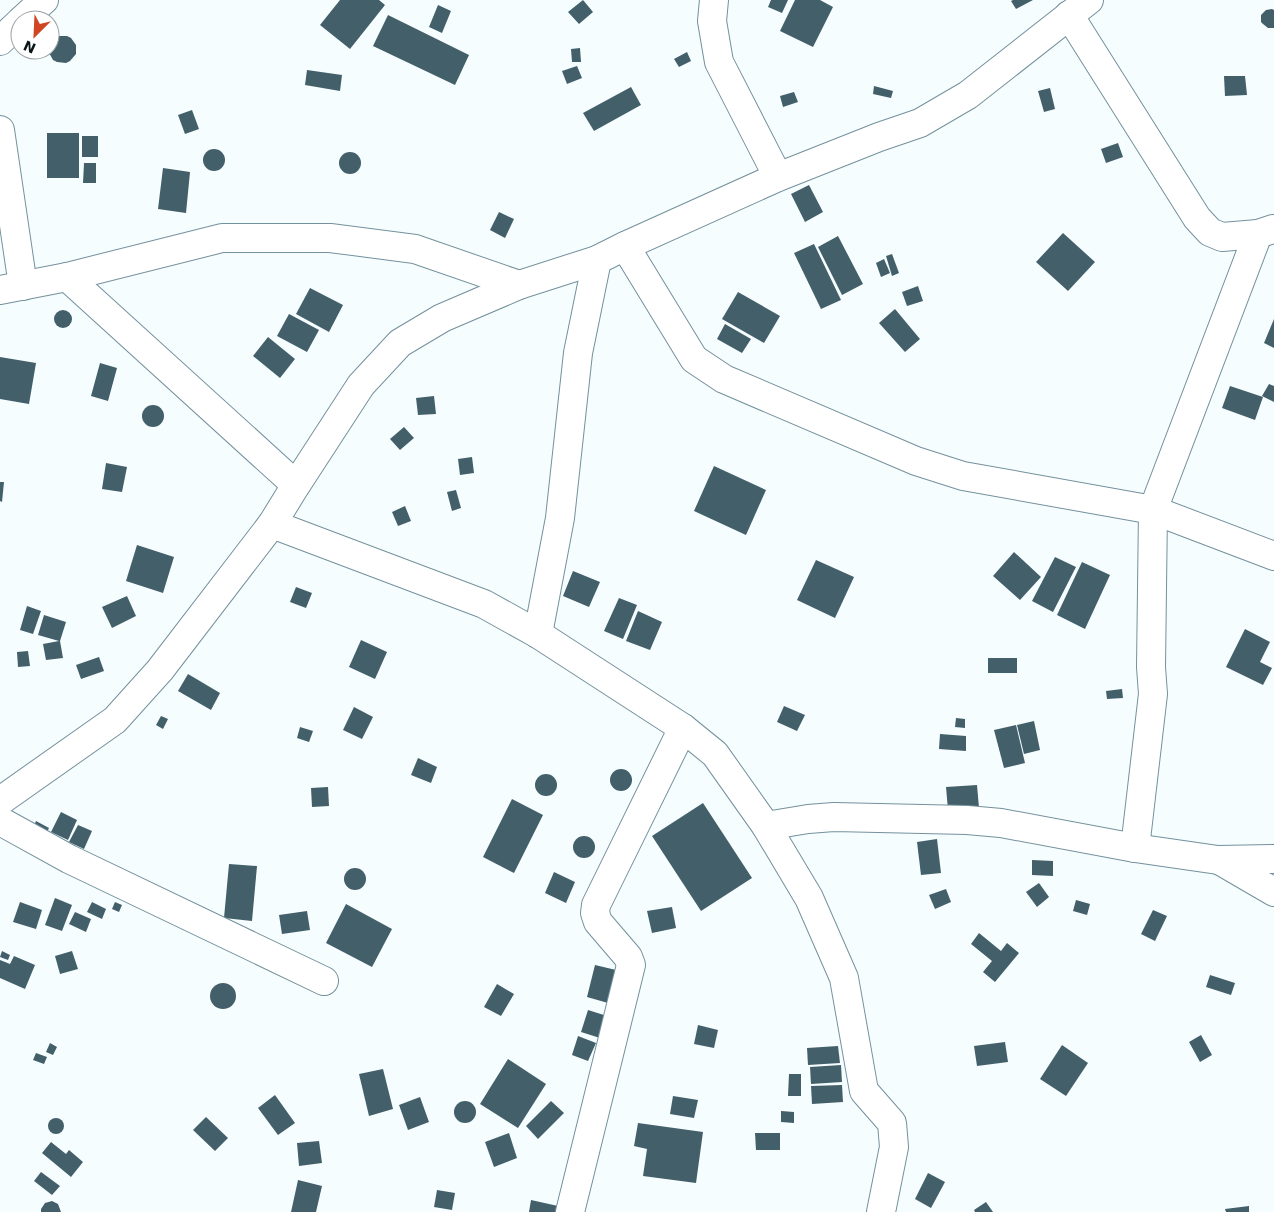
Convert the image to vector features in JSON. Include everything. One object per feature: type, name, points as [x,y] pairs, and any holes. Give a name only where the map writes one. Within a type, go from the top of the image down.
[{"type":"street","points":[[33,10],[44,0]]},
{"type":"street","points":[[714,0],[712,22],[719,62],[778,178]]},
{"type":"street","points":[[0,801],[115,720],[160,670],[272,524],[361,385],[400,343],[442,318],[518,285],[597,260],[778,178],[879,136],[920,123],[968,95],[1079,8],[1198,218],[1210,232],[1222,238],[1266,231]]},
{"type":"street","points":[[0,41],[10,31]]},
{"type":"street","points":[[0,130],[11,288],[66,277],[222,238],[330,238],[415,249],[518,285]]},
{"type":"street","points":[[1135,848],[1152,694],[1150,667],[1153,510],[1266,231]]},
{"type":"street","points":[[625,246],[694,360],[724,378],[916,461],[963,476],[1153,510],[1274,556]]},
{"type":"street","points":[[538,634],[560,518],[578,353],[597,260]]},
{"type":"street","points":[[66,277],[296,485]]},
{"type":"street","points":[[272,524],[484,604],[538,634],[684,728],[715,754],[766,826],[809,898],[844,978],[864,1091],[892,1123],[894,1147],[881,1212]]},
{"type":"street","points":[[570,1212],[630,965],[628,957],[598,922],[595,913],[596,905],[684,728]]},
{"type":"street","points":[[766,826],[834,817],[967,820],[1001,823],[1135,848],[1218,860],[1274,859]]},
{"type":"street","points":[[0,821],[69,859],[324,981]]},
{"type":"street","points":[[1218,860],[1274,892]]},
{"type":"building","points":[[340,0],[379,0],[385,5],[350,49],[320,25]]},
{"type":"building","points":[[583,0],[593,12],[579,24],[568,12]]},
{"type":"building","points":[[771,0],[788,0],[782,13],[768,7]]},
{"type":"building","points":[[795,0],[820,0],[833,7],[813,47],[780,31]]},
{"type":"building","points":[[1033,0],[1016,9],[1011,1]]},
{"type":"building","points":[[438,5],[451,11],[442,33],[429,27]]},
{"type":"building","points":[[1266,10],[1274,10],[1274,28],[1268,28],[1261,22],[1261,15]]},
{"type":"building","points":[[388,15],[469,55],[455,85],[373,46]]},
{"type":"building","points":[[60,36],[67,36],[76,45],[76,54],[66,63],[53,60],[60,60]]},
{"type":"building","points":[[580,48],[581,62],[572,62],[571,49]]},
{"type":"building","points":[[687,52],[691,61],[679,67],[674,59]]},
{"type":"building","points":[[577,66],[582,78],[567,84],[562,71]]},
{"type":"building","points":[[307,70],[342,75],[340,91],[305,85]]},
{"type":"building","points":[[1224,76],[1245,76],[1247,95],[1225,96]]},
{"type":"building","points":[[874,86],[893,91],[891,98],[873,94]]},
{"type":"building","points":[[631,87],[641,105],[594,131],[583,113]]},
{"type":"building","points":[[1050,88],[1055,109],[1044,112],[1038,91]]},
{"type":"building","points":[[794,92],[798,102],[783,107],[780,96]]},
{"type":"building","points":[[192,110],[199,129],[185,134],[178,115]]},
{"type":"building","points":[[47,133],[79,133],[79,178],[47,178]]},
{"type":"building","points":[[82,136],[98,136],[98,157],[82,157]]},
{"type":"building","points":[[1118,143],[1123,157],[1106,163],[1101,149]]},
{"type":"building","points":[[214,149],[222,152],[225,160],[222,168],[214,171],[206,168],[203,160],[206,152]]},
{"type":"building","points":[[350,152],[358,155],[361,163],[358,171],[350,174],[342,171],[339,163],[342,155]]},
{"type":"building","points":[[84,163],[96,163],[96,183],[83,183]]},
{"type":"building","points":[[163,168],[190,172],[186,213],[158,209]]},
{"type":"building","points":[[809,185],[823,212],[805,222],[791,194]]},
{"type":"building","points":[[499,212],[514,219],[505,238],[490,230]]},
{"type":"building","points":[[1063,233],[1095,262],[1068,291],[1036,262]]},
{"type":"building","points":[[838,236],[863,284],[842,295],[818,247]]},
{"type":"building","points":[[814,244],[841,300],[821,309],[794,253]]},
{"type":"building","points":[[892,254],[899,273],[892,276],[886,256]]},
{"type":"building","points":[[884,259],[890,273],[881,277],[876,263]]},
{"type":"building","points":[[918,286],[923,301],[907,306],[902,292]]},
{"type":"building","points":[[310,288],[343,305],[329,332],[296,314]]},
{"type":"building","points":[[738,292],[780,316],[764,343],[722,319]]},
{"type":"building","points":[[895,309],[920,339],[905,352],[879,323]]},
{"type":"building","points":[[59,310],[67,310],[72,315],[70,326],[59,328],[54,323],[54,315]]},
{"type":"building","points":[[289,314],[319,330],[307,352],[277,336]]},
{"type":"building","points":[[1274,319],[1274,348],[1264,343]]},
{"type":"building","points":[[725,324],[751,339],[742,353],[717,339]]},
{"type":"building","points":[[268,337],[295,359],[280,378],[253,356]]},
{"type":"building","points":[[0,357],[36,363],[29,404],[0,399]]},
{"type":"building","points":[[100,363],[117,368],[108,401],[91,396]]},
{"type":"building","points":[[1269,384],[1274,386],[1274,402],[1262,396]]},
{"type":"building","points":[[1230,386],[1263,397],[1255,420],[1222,408]]},
{"type":"building","points":[[434,396],[436,414],[418,415],[416,398]]},
{"type":"building","points":[[153,405],[161,408],[164,416],[161,424],[153,427],[145,424],[142,416],[145,408]]},
{"type":"building","points":[[404,427],[414,438],[400,450],[390,439]]},
{"type":"building","points":[[472,457],[474,473],[460,475],[458,459]]},
{"type":"building","points":[[106,463],[127,467],[122,492],[102,489]]},
{"type":"building","points":[[714,466],[766,490],[746,535],[694,511]]},
{"type":"building","points":[[0,482],[4,482],[2,502],[0,501]]},
{"type":"building","points":[[456,490],[461,508],[452,511],[447,492]]},
{"type":"building","points":[[405,506],[411,521],[398,526],[392,512]]},
{"type":"building","points":[[137,545],[174,557],[163,593],[126,581]]},
{"type":"building","points":[[1014,552],[1041,577],[1020,600],[993,576]]},
{"type":"building","points":[[1055,557],[1076,567],[1053,612],[1032,601]]},
{"type":"building","points":[[816,560],[854,577],[835,618],[797,600]]},
{"type":"building","points":[[1082,562],[1110,575],[1085,629],[1057,615]]},
{"type":"building","points":[[573,571],[600,582],[589,607],[563,596]]},
{"type":"building","points":[[296,587],[312,593],[306,608],[290,602]]},
{"type":"building","points":[[127,596],[136,616],[112,628],[102,607]]},
{"type":"building","points":[[619,598],[637,605],[623,639],[604,631]]},
{"type":"building","points":[[27,606],[41,611],[33,634],[20,630]]},
{"type":"building","points":[[638,611],[662,622],[650,650],[626,641]]},
{"type":"building","points":[[44,615],[66,622],[60,641],[63,658],[46,660],[43,644],[59,641],[38,635]]},
{"type":"building","points":[[1245,629],[1270,642],[1260,662],[1272,668],[1263,685],[1226,667]]},
{"type":"building","points":[[361,640],[387,652],[375,679],[349,667]]},
{"type":"building","points":[[28,651],[30,666],[18,667],[17,652]]},
{"type":"building","points":[[99,657],[104,671],[81,679],[76,665]]},
{"type":"building","points":[[988,658],[1017,658],[1017,673],[988,673]]},
{"type":"building","points":[[188,674],[220,693],[211,710],[178,691]]},
{"type":"building","points":[[1122,689],[1123,698],[1107,699],[1106,691]]},
{"type":"building","points":[[784,706],[805,715],[797,731],[777,722]]},
{"type":"building","points":[[354,707],[373,717],[362,739],[343,730]]},
{"type":"building","points":[[161,716],[168,719],[163,729],[156,725]]},
{"type":"building","points":[[956,718],[965,719],[965,728],[955,727]]},
{"type":"building","points":[[1034,721],[1040,750],[1024,754],[1017,725]]},
{"type":"building","points":[[1016,725],[1025,763],[1004,768],[994,730]]},
{"type":"building","points":[[300,727],[313,731],[309,742],[297,738]]},
{"type":"building","points":[[940,734],[966,736],[966,751],[939,749]]},
{"type":"building","points":[[418,758],[437,767],[431,783],[411,775]]},
{"type":"building","points":[[621,769],[629,772],[632,780],[629,788],[621,791],[613,788],[610,780],[613,772]]},
{"type":"building","points":[[546,774],[554,777],[557,785],[554,793],[546,796],[538,793],[535,785],[538,777]]},
{"type":"building","points":[[977,785],[979,808],[948,810],[946,787]]},
{"type":"building","points":[[328,787],[329,806],[312,807],[311,788]]},
{"type":"building","points":[[512,799],[543,815],[514,873],[483,857]]},
{"type":"building","points":[[703,803],[752,878],[701,911],[652,836]]},
{"type":"building","points":[[61,812],[77,820],[68,840],[51,832]]},
{"type":"building","points":[[36,821],[49,828],[46,834],[33,828]]},
{"type":"building","points":[[78,825],[92,831],[84,849],[69,842]]},
{"type":"building","points":[[584,836],[592,839],[595,847],[592,855],[584,858],[576,855],[573,847],[576,839]]},
{"type":"building","points":[[937,839],[941,873],[921,875],[917,842]]},
{"type":"building","points":[[1032,860],[1053,861],[1053,876],[1032,875]]},
{"type":"building","points":[[229,864],[257,866],[252,921],[224,918]]},
{"type":"building","points":[[351,868],[359,868],[366,875],[366,883],[359,890],[351,890],[344,883],[344,875]]},
{"type":"building","points":[[554,872],[575,882],[566,903],[545,893]]},
{"type":"building","points":[[1039,883],[1049,897],[1037,907],[1026,892]]},
{"type":"building","points":[[946,889],[951,902],[935,909],[929,895]]},
{"type":"building","points":[[55,898],[72,905],[62,931],[45,925]]},
{"type":"building","points":[[1076,900],[1090,904],[1087,915],[1073,911]]},
{"type":"building","points":[[20,902],[42,910],[36,929],[13,922]]},
{"type":"building","points":[[92,902],[106,909],[102,919],[87,912]]},
{"type":"building","points":[[115,902],[122,905],[119,912],[112,909]]},
{"type":"building","points":[[346,904],[392,929],[372,967],[326,943]]},
{"type":"building","points":[[672,907],[676,928],[652,933],[647,911]]},
{"type":"building","points":[[1153,910],[1167,916],[1155,941],[1141,934]]},
{"type":"building","points":[[307,911],[310,930],[282,934],[279,915]]},
{"type":"building","points":[[75,912],[91,919],[86,932],[69,924]]},
{"type":"building","points":[[979,933],[1001,951],[1007,943],[1019,953],[995,982],[983,972],[992,961],[971,944]]},
{"type":"building","points":[[2,951],[10,955],[8,960],[0,957]]},
{"type":"building","points":[[72,951],[78,969],[60,974],[55,956]]},
{"type":"building","points":[[14,956],[35,965],[25,989],[0,978],[0,960],[10,964]]},
{"type":"building","points":[[595,965],[616,970],[608,1003],[587,997]]},
{"type":"building","points":[[1210,975],[1235,983],[1231,995],[1206,987]]},
{"type":"building","points":[[223,983],[232,987],[236,996],[232,1005],[223,1009],[214,1005],[210,996],[214,987]]},
{"type":"building","points":[[497,984],[514,994],[501,1016],[484,1007]]},
{"type":"building","points":[[588,1010],[607,1016],[600,1038],[581,1032]]},
{"type":"building","points":[[698,1025],[718,1030],[714,1048],[694,1044]]},
{"type":"building","points":[[1201,1035],[1212,1055],[1200,1062],[1189,1042]]},
{"type":"building","points":[[578,1036],[596,1043],[588,1061],[572,1055]]},
{"type":"building","points":[[1005,1042],[1008,1062],[977,1066],[974,1046]]},
{"type":"building","points":[[50,1043],[57,1047],[53,1055],[46,1052]]},
{"type":"building","points":[[1062,1045],[1088,1063],[1066,1096],[1040,1079]]},
{"type":"building","points":[[838,1046],[840,1063],[808,1065],[807,1048]]},
{"type":"building","points":[[36,1053],[47,1057],[44,1064],[33,1060]]},
{"type":"building","points":[[508,1059],[546,1084],[518,1128],[480,1104]]},
{"type":"building","points":[[841,1065],[842,1082],[811,1084],[810,1067]]},
{"type":"building","points":[[383,1069],[393,1109],[369,1116],[359,1074]]},
{"type":"building","points":[[789,1074],[801,1074],[801,1096],[788,1096]]},
{"type":"building","points":[[842,1085],[843,1102],[812,1104],[811,1086]]},
{"type":"building","points":[[275,1095],[295,1123],[278,1135],[258,1108]]},
{"type":"building","points":[[673,1096],[698,1100],[694,1118],[670,1114]]},
{"type":"building","points":[[420,1097],[429,1122],[408,1130],[399,1105]]},
{"type":"building","points":[[465,1101],[473,1104],[476,1112],[473,1120],[465,1123],[457,1120],[454,1112],[457,1104]]},
{"type":"building","points":[[551,1101],[564,1113],[538,1139],[526,1126]]},
{"type":"building","points":[[781,1111],[794,1112],[794,1123],[781,1122]]},
{"type":"building","points":[[206,1117],[228,1138],[215,1151],[193,1130]]},
{"type":"building","points":[[53,1118],[59,1118],[64,1123],[62,1132],[53,1134],[48,1129],[48,1123]]},
{"type":"building","points":[[638,1123],[703,1132],[696,1183],[643,1176],[647,1149],[634,1146]]},
{"type":"building","points":[[509,1133],[517,1158],[494,1167],[485,1142]]},
{"type":"building","points":[[755,1133],[780,1133],[780,1150],[756,1150]]},
{"type":"building","points":[[319,1141],[322,1163],[299,1166],[297,1143]]},
{"type":"building","points":[[51,1142],[66,1154],[69,1150],[83,1162],[71,1177],[42,1153]]},
{"type":"building","points":[[41,1172],[60,1186],[52,1195],[34,1181]]},
{"type":"building","points":[[928,1173],[945,1182],[931,1208],[915,1199]]},
{"type":"building","points":[[298,1180],[322,1186],[316,1212],[291,1212]]},
{"type":"building","points":[[437,1190],[455,1193],[452,1210],[434,1207]]},
{"type":"building","points":[[531,1200],[558,1206],[556,1212],[529,1212]]},
{"type":"building","points":[[52,1201],[58,1204],[61,1212],[41,1212],[45,1203]]},
{"type":"building","points":[[986,1202],[993,1212],[975,1212],[974,1210]]},
{"type":"building","points":[[1249,1206],[1249,1212],[1226,1212],[1225,1209]]}]
